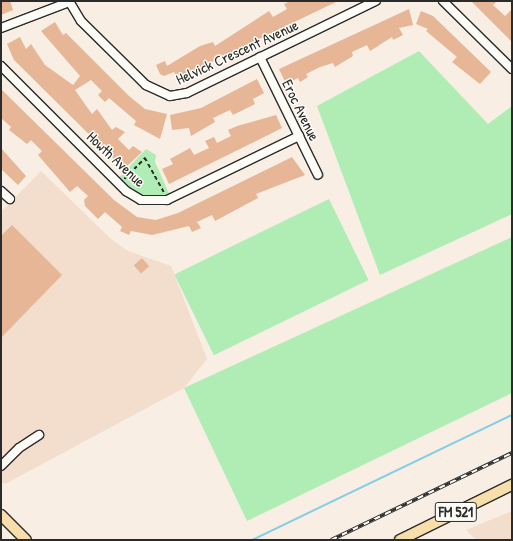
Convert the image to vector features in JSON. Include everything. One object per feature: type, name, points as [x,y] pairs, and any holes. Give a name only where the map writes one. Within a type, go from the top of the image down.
[{"type":"main road","name":"FM 521","points":[[400,540],[512,485]]},
{"type":"main road","points":[[1,515],[26,540]]},
{"type":"street","name":"Helvick Crescent Avenue","points":[[69,2],[81,21],[146,85],[160,94],[187,93],[376,1]]},
{"type":"street","points":[[443,1],[510,63]]},
{"type":"street","points":[[1,28],[69,2]]},
{"type":"street","name":"Eroc Avenue","points":[[260,57],[318,175]]},
{"type":"street","name":"Howth Avenue","points":[[1,66],[126,191],[141,200],[167,200],[299,136]]},
{"type":"street","points":[[1,191],[10,199]]},
{"type":"street","points":[[1,466],[19,448],[39,435]]},
{"type":"path","points":[[124,179],[141,160],[147,159],[165,194]]},
{"type":"shaded area","points":[[41,171],[111,239],[128,251],[171,266],[207,359],[184,388],[5,484],[1,481],[1,212]]},
{"type":"shaded area","points":[[512,511],[512,540],[476,540],[466,530]]},
{"type":"green space","points":[[419,51],[488,124],[512,106],[512,214],[380,275],[317,106]]},
{"type":"green space","points":[[146,149],[156,155],[155,162],[171,198],[147,201],[116,181]]},
{"type":"green space","points":[[329,199],[368,280],[214,355],[174,274]]},
{"type":"green space","points":[[512,237],[512,393],[247,521],[184,388]]},
{"type":"building","points":[[10,1],[13,10],[1,15],[1,2]]},
{"type":"building","points":[[290,1],[338,1],[178,78],[174,72],[164,76],[160,74],[156,65],[165,61],[167,66],[200,46],[213,42],[215,46],[269,11],[273,17],[287,9],[284,4]]},
{"type":"building","points":[[471,1],[497,1],[493,5],[505,16],[512,9],[512,42]]},
{"type":"building","points":[[409,9],[413,25],[399,28],[403,35],[393,40],[392,37],[370,51],[367,45],[352,52],[353,56],[335,67],[333,63],[320,67],[306,74],[308,77],[300,82],[298,78],[286,84],[279,69]]},
{"type":"building","points":[[421,11],[433,16],[491,72],[480,84],[452,62],[457,57],[426,31],[428,29],[416,24]]},
{"type":"building","points":[[55,22],[63,35],[66,33],[129,96],[145,109],[167,114],[160,139],[134,125],[136,121],[109,98],[105,102],[98,95],[102,91],[91,80],[75,90],[92,114],[97,109],[112,130],[116,127],[125,132],[118,139],[129,150],[133,146],[142,152],[127,166],[122,167],[14,60],[7,44],[20,37],[26,49],[31,44],[45,65],[73,85],[80,76],[41,31]]},
{"type":"building","points":[[257,79],[264,93],[253,99],[255,104],[233,115],[230,110],[213,118],[215,122],[191,136],[189,128],[172,130],[170,115],[201,108]]},
{"type":"building","points":[[1,89],[114,200],[137,217],[156,220],[178,213],[292,157],[305,175],[256,194],[258,198],[215,221],[212,215],[197,222],[201,228],[192,232],[189,226],[152,235],[131,231],[129,235],[120,231],[122,227],[105,212],[98,219],[85,206],[84,200],[88,196],[77,186],[70,192],[38,155],[42,151],[31,140],[27,144],[9,130],[11,127],[1,118]]},
{"type":"building","points":[[276,115],[282,128],[169,184],[162,169],[173,164],[170,159],[190,148],[194,155],[209,148],[205,141],[214,137],[217,143],[231,136],[228,130]]},
{"type":"building","points":[[1,148],[26,176],[18,185],[1,169]]},
{"type":"building","points":[[12,225],[62,275],[1,338],[1,236]]},
{"type":"building","points":[[142,258],[149,266],[141,274],[134,265]]},
{"type":"waterway","points":[[252,540],[512,415]]},
{"type":"railway","points":[[331,540],[512,453]]}]
